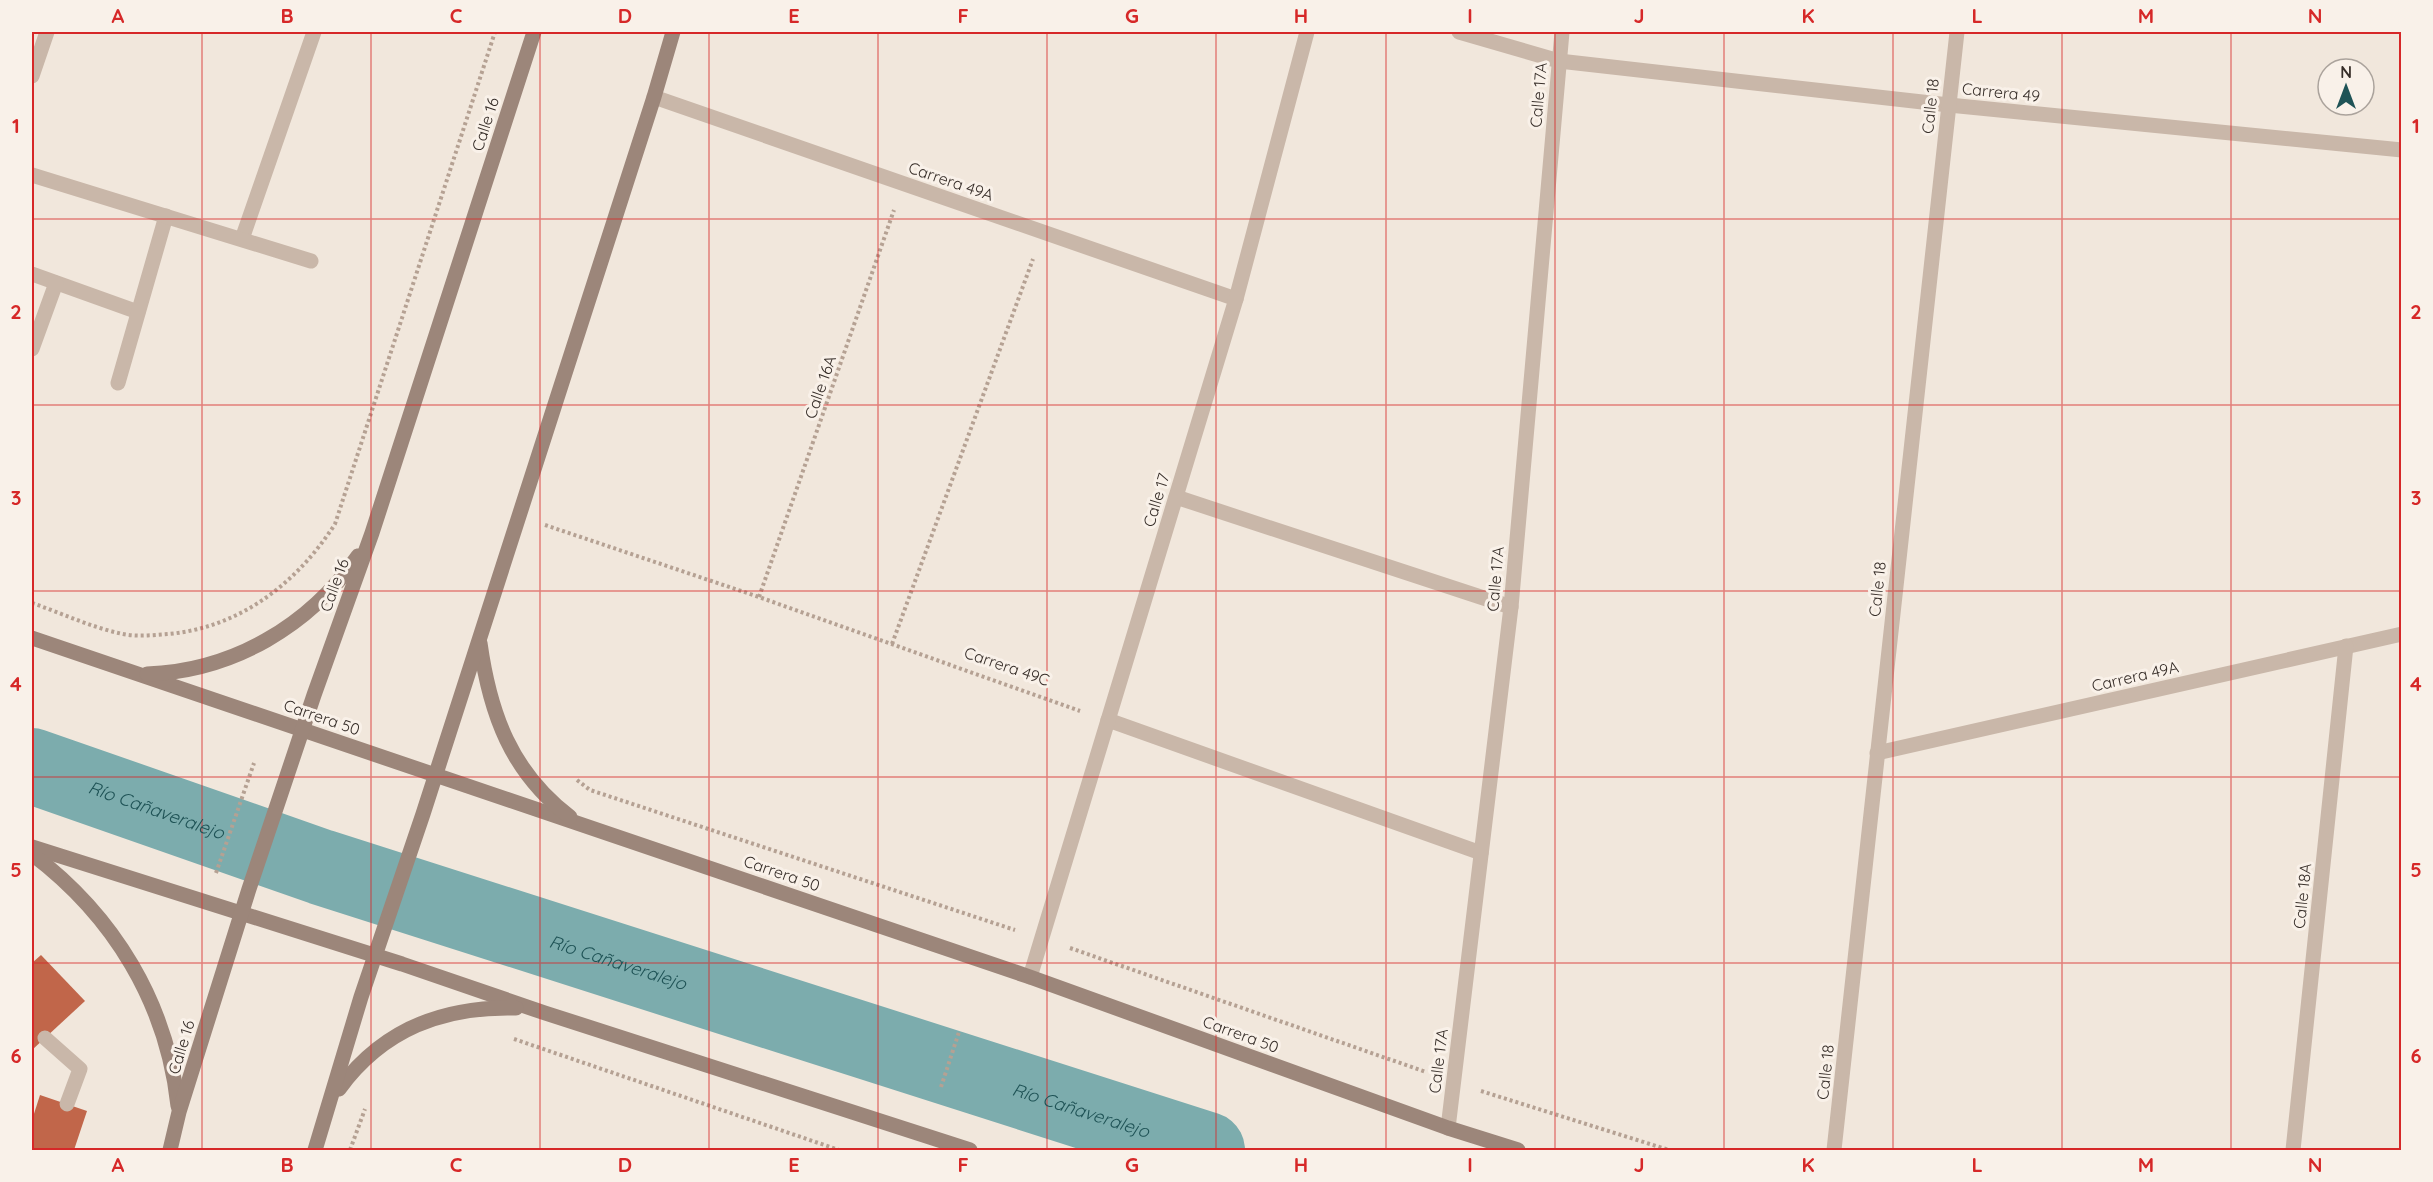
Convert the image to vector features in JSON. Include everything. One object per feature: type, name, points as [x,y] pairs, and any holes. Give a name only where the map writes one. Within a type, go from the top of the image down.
[{"type":"main road","name":"Calle 16","points":[[170,1150],[179,1112],[249,889],[302,730],[372,533],[534,32]]},
{"type":"main road","points":[[315,1150],[333,1097],[374,955],[480,638],[654,97],[672,32]]},
{"type":"main road","points":[[138,674],[182,671],[204,666],[245,652],[268,641],[319,603],[349,570],[372,533]]},
{"type":"main road","name":"Carrera 50","points":[[32,638],[1030,977],[1448,1128],[1518,1150]]},
{"type":"main road","points":[[480,638],[495,715],[511,751],[534,783],[577,822]]},
{"type":"main road","points":[[32,847],[374,955],[545,1013],[970,1150]]},
{"type":"main road","points":[[32,854],[90,905],[134,966],[165,1037],[179,1112]]},
{"type":"main road","points":[[333,1097],[351,1072],[373,1051],[398,1034],[425,1020],[454,1012],[485,1008],[515,1008],[545,1013]]},
{"type":"street","points":[[32,76],[47,32]]},
{"type":"street","points":[[242,239],[314,32]]},
{"type":"street","name":"Calle 17","points":[[1030,977],[1236,299],[1307,32]]},
{"type":"street","name":"Carrera 49","points":[[1459,32],[1559,61],[1948,105],[2402,150]]},
{"type":"street","name":"Calle 17A","points":[[1448,1128],[1510,607],[1562,32]]},
{"type":"street","name":"Calle 18","points":[[1834,1150],[1956,32]]},
{"type":"street","name":"Carrera 49A","points":[[654,97],[1236,299]]},
{"type":"street","points":[[32,175],[311,261]]},
{"type":"street","points":[[118,383],[166,216]]},
{"type":"street","points":[[32,274],[138,312]]},
{"type":"street","points":[[32,349],[56,283]]},
{"type":"street","points":[[1176,497],[1510,607]]},
{"type":"street","name":"Carrera 49A","points":[[1877,753],[2402,634]]},
{"type":"street","name":"Calle 18A","points":[[2293,1150],[2346,646]]},
{"type":"street","points":[[1108,720],[1481,853]]},
{"type":"street","points":[[45,1038],[80,1069],[67,1104]]},
{"type":"path","points":[[32,603],[123,634],[152,636],[180,633],[216,623],[256,604],[281,587],[320,547],[335,524],[495,32]]},
{"type":"path","name":"Calle 16A","points":[[759,597],[904,184]]},
{"type":"path","points":[[892,644],[1043,232]]},
{"type":"path","name":"Carrera 49C","points":[[519,516],[759,597],[1108,720]]},
{"type":"path","points":[[214,880],[254,763]]},
{"type":"path","points":[[941,1087],[958,1032]]},
{"type":"path","points":[[504,1039],[513,1039],[839,1150]]},
{"type":"path","points":[[350,1150],[363,1112],[368,1105]]},
{"type":"building","points":[[41,955],[85,1001],[32,1050],[32,963]]},
{"type":"building","points":[[40,1095],[87,1111],[74,1150],[32,1150],[32,1120]]},
{"type":"waterway","name":"Río Cañaveralejo","points":[[32,766],[321,867],[1207,1150]]}]
